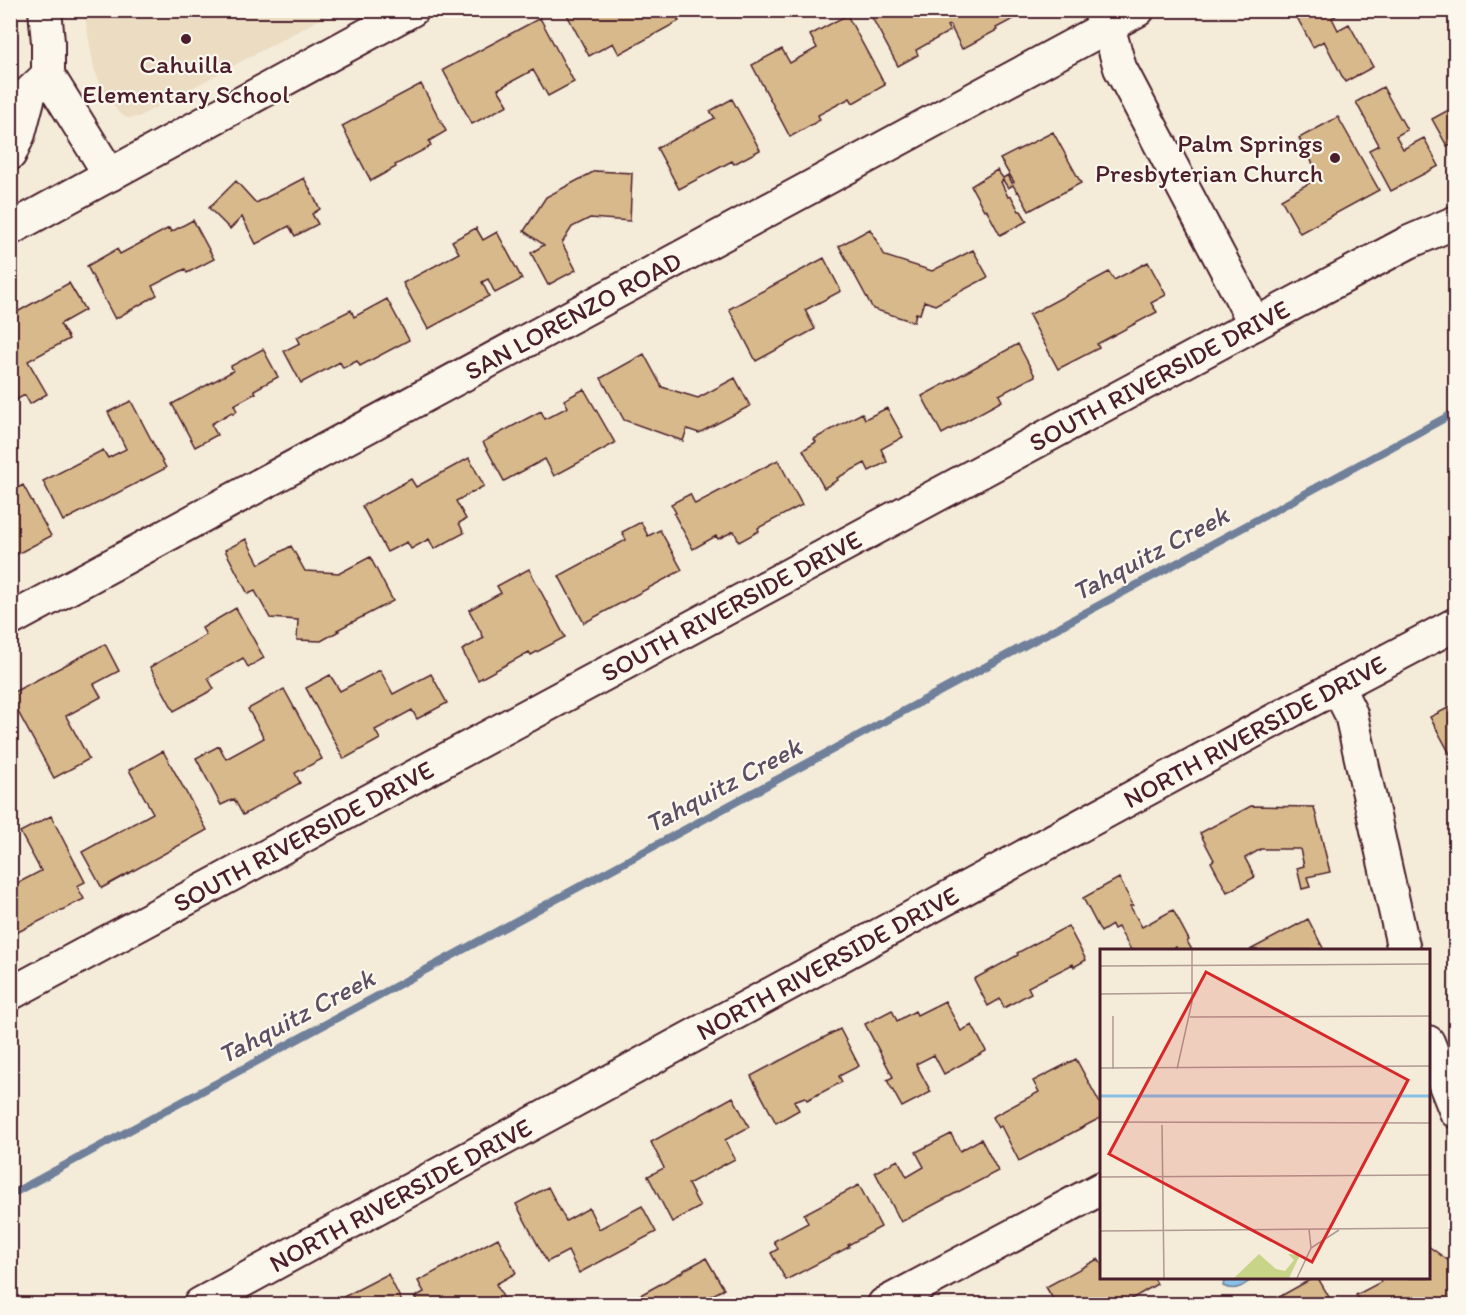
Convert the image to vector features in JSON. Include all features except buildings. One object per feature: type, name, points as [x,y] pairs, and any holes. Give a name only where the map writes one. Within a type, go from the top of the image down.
[{"type":"street","points":[[45,10],[48,75],[110,175]]},
{"type":"street","points":[[10,229],[412,10]]},
{"type":"street","name":"SAN LORENZO ROAD","points":[[10,620],[1104,18],[1138,10]]},
{"type":"street","points":[[1104,18],[1120,68],[1255,324]]},
{"type":"street","points":[[10,154],[19,134],[30,92],[48,75]]},
{"type":"street","name":"SOUTH RIVERSIDE DRIVE","points":[[10,994],[1255,324],[1409,242],[1455,222]]},
{"type":"street","name":"NORTH RIVERSIDE DRIVE","points":[[200,1305],[1455,624]]},
{"type":"street","points":[[1337,686],[1351,714],[1404,949]]},
{"type":"street","points":[[1430,1047],[1455,1112]]},
{"type":"street","points":[[884,1305],[1100,1189]]},
{"type":"shaded area","name":"Cahuilla Elementary School","points":[[84,10],[335,11],[138,117],[127,118],[119,113],[102,89],[94,68]]},
{"type":"water","points":[[1223,1279],[1252,1279],[1243,1286],[1235,1288],[1223,1286]]},
{"type":"waterway","name":"Tahquitz Creek","points":[[10,1195],[1456,412]]},
{"type":"place","name":"Cahuilla Elementary School","points":[[186,39]]},
{"type":"place","name":"Palm Springs Presbyterian Church","points":[[1335,158]]}]
